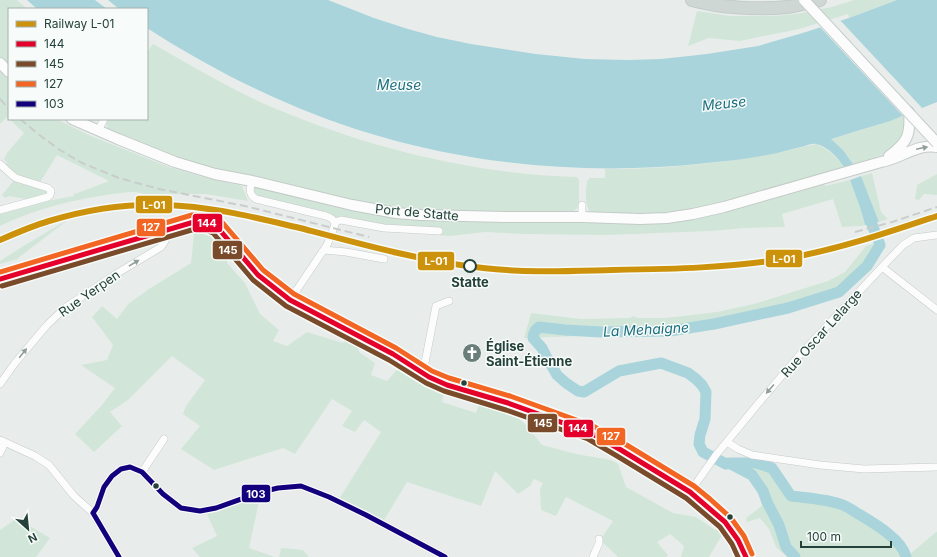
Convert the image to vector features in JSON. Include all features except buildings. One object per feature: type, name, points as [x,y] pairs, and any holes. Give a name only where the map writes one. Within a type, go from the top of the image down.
[{"type":"main road","points":[[692,0],[756,9],[789,7],[820,0]]},
{"type":"main road","points":[[0,278],[194,222],[211,223],[218,228],[258,275],[290,300],[393,354],[423,373],[447,385],[508,403],[591,434],[690,492],[716,512],[730,528],[738,540],[746,557]]},
{"type":"street","points":[[804,0],[908,112],[931,130]]},
{"type":"street","points":[[812,0],[931,130],[937,143]]},
{"type":"street","points":[[0,64],[8,71]]},
{"type":"street","points":[[881,162],[899,149],[907,138],[909,132],[908,112]]},
{"type":"street","name":"Port de Statte","points":[[74,120],[175,162],[215,174],[252,181],[352,205],[396,213],[449,216],[640,219],[667,218],[724,207],[890,160],[922,146],[937,147]]},
{"type":"street","points":[[98,131],[104,120]]},
{"type":"street","points":[[909,132],[914,130],[931,130]]},
{"type":"street","points":[[0,164],[16,178],[48,188],[51,192],[48,198],[0,210]]},
{"type":"street","points":[[252,181],[250,191],[252,196],[256,199],[326,216],[333,219],[335,225],[327,245],[290,300]]},
{"type":"street","points":[[582,206],[582,217]]},
{"type":"street","points":[[334,222],[341,220],[384,228],[439,231]]},
{"type":"street","name":"Rue Yerpen","points":[[0,384],[47,324],[66,307],[116,274],[161,247],[167,239],[166,230]]},
{"type":"street","name":"Rue Oscar Lelarge","points":[[690,492],[710,463],[797,358],[903,245],[914,238],[937,235]]},
{"type":"street","points":[[324,250],[346,252],[384,259]]},
{"type":"street","points":[[882,267],[937,310]]},
{"type":"street","points":[[423,373],[436,306],[449,301]]},
{"type":"street","points":[[142,472],[164,439]]},
{"type":"street","points":[[0,453],[2,441],[35,456],[49,465],[74,496],[93,512],[119,557]]},
{"type":"street","points":[[727,442],[738,450],[752,455],[820,465],[864,469],[937,467]]},
{"type":"street","points":[[93,512],[97,507],[104,487],[112,476],[121,469],[130,467],[142,472],[163,494],[180,508],[200,511],[216,508],[261,492],[278,488],[301,486],[359,512],[445,557]]},
{"type":"street","points":[[593,557],[600,544],[600,539]]},
{"type":"green space","points":[[0,0],[17,0],[26,8],[8,8],[8,68],[0,59]]},
{"type":"green space","points":[[854,0],[897,0],[849,18],[848,14],[799,29],[740,41],[709,38],[688,46],[697,11],[730,16],[773,16],[796,14],[832,7]]},
{"type":"green space","points":[[153,44],[212,78],[258,101],[310,122],[384,147],[499,171],[577,177],[579,180],[579,207],[572,212],[513,213],[406,210],[328,195],[263,178],[200,165],[177,158],[112,133],[107,127],[108,120],[148,120],[148,51]]},
{"type":"green space","points":[[0,71],[8,79],[8,118],[7,117],[0,124]]},
{"type":"green space","points":[[903,116],[905,120],[905,127],[899,141],[894,147],[882,155],[868,160],[853,164],[843,150],[830,139],[862,130]]},
{"type":"green space","points":[[10,120],[58,120],[91,136],[169,167],[242,186],[248,201],[206,194],[144,194],[133,192],[99,196],[55,206],[0,226],[0,213],[37,203],[74,196],[74,193],[75,194],[109,181],[57,155],[39,184],[16,178],[4,166],[7,163],[4,159],[7,153],[24,133]]},
{"type":"green space","points":[[816,144],[832,153],[844,167],[691,211],[662,215],[636,215],[590,212],[588,209],[586,197],[587,181],[590,178],[605,178],[605,169],[669,167],[711,163],[753,157]]},
{"type":"green space","points":[[872,173],[881,212],[888,219],[879,222],[861,176]]},
{"type":"green space","points":[[937,174],[937,195],[924,194],[919,200],[915,199],[917,185]]},
{"type":"green space","points":[[15,179],[44,188],[47,192],[46,195],[31,200],[9,196],[5,198],[2,195]]},
{"type":"green space","points":[[850,180],[865,225],[842,227],[833,199],[782,214],[785,227],[607,235],[485,232],[450,236],[438,235],[439,232],[341,220],[252,197],[252,181],[454,221],[641,223],[727,211],[824,184],[825,186]]},
{"type":"green space","points":[[69,219],[17,259],[0,264],[0,261]]},
{"type":"green space","points":[[204,227],[215,231],[229,247],[227,263],[245,283],[260,314],[279,330],[273,341],[287,346],[307,332],[343,343],[347,337],[357,343],[359,352],[375,363],[371,375],[387,381],[401,365],[445,386],[442,402],[476,413],[481,398],[495,402],[497,409],[505,409],[514,414],[527,426],[542,445],[576,454],[611,460],[618,464],[626,487],[673,513],[696,517],[715,530],[725,530],[709,557],[681,557],[684,546],[670,534],[657,542],[668,555],[666,557],[618,557],[600,540],[613,521],[566,497],[556,516],[541,510],[540,489],[543,483],[534,479],[530,486],[518,494],[495,471],[481,506],[407,482],[383,522],[339,499],[381,432],[364,420],[355,432],[342,426],[352,411],[332,399],[295,454],[283,448],[214,470],[181,449],[200,426],[183,414],[186,406],[205,380],[172,356],[128,400],[110,412],[122,426],[94,452],[75,434],[102,405],[115,388],[81,365],[107,360],[113,345],[92,317],[102,306],[117,319],[128,304],[191,263],[194,234]]},
{"type":"green space","points":[[879,242],[880,245],[867,266],[840,294],[788,310],[702,329],[669,333],[524,338],[531,313],[581,319],[630,318],[633,316],[638,318],[665,318],[717,312],[754,304],[828,281],[845,272],[866,246]]},
{"type":"green space","points":[[729,463],[756,463],[772,468],[791,496],[799,494],[843,502],[893,534],[910,554],[937,532],[937,557],[787,557],[776,547],[769,529],[760,518],[747,522],[746,518],[767,502],[763,491],[752,475]]},
{"type":"green space","points":[[257,494],[260,497],[249,548],[275,557],[200,557],[192,548],[217,536],[205,510]]},
{"type":"green space","points":[[17,518],[50,538],[36,557],[0,557],[0,530]]},
{"type":"green space","points":[[281,548],[303,550],[309,557],[279,557]]},
{"type":"water","points":[[27,0],[95,0],[106,8],[36,8]]},
{"type":"water","name":"Meuse","points":[[108,0],[328,0],[374,18],[408,29],[471,44],[536,54],[585,59],[628,60],[661,59],[758,46],[849,18],[897,0],[937,0],[937,102],[890,121],[831,139],[843,150],[853,164],[844,167],[831,152],[820,145],[815,144],[742,159],[654,167],[600,168],[546,166],[493,160],[440,151],[388,139],[337,123],[287,103],[216,68],[148,29],[148,8],[118,8]]},
{"type":"water","points":[[861,176],[879,222],[865,225],[850,180]]},
{"type":"pier","points":[[839,19],[924,110],[904,117],[819,26]]},
{"type":"waterway","name":"La Mehaigne","points":[[795,557],[786,547],[779,525],[763,491],[752,475],[703,452],[699,444],[705,419],[706,392],[696,379],[688,373],[661,363],[619,371],[584,392],[578,391],[557,375],[542,348],[533,338],[533,335],[535,330],[539,327],[601,332],[670,331],[714,324],[788,308],[839,292],[867,266],[880,245],[867,211]]},
{"type":"waterway","name":"La Mehaigne","points":[[732,463],[756,463],[772,468],[791,496],[824,500],[847,507],[886,532],[899,544],[906,557]]},
{"type":"railway","points":[[0,99],[8,108]]},
{"type":"railway","points":[[21,120],[60,150],[82,163],[119,178],[159,189],[245,206],[369,237]]},
{"type":"railway","points":[[855,232],[892,222],[937,207]]},
{"type":"rail line","name":"L-01","points":[[0,240],[65,216],[115,207],[165,205],[212,209],[300,228],[368,246],[437,261],[483,268],[515,271],[657,269],[723,266],[789,258],[846,245],[937,216]]},
{"type":"transit line","name":"127","points":[[0,272],[192,215],[208,216],[222,222],[263,270],[294,294],[396,348],[432,371],[449,378],[510,396],[593,426],[694,486],[731,518],[744,536],[752,554]]},
{"type":"transit line","name":"144","points":[[0,279],[194,222],[209,224],[218,228],[258,275],[290,300],[393,354],[429,377],[447,385],[508,403],[591,433],[690,492],[725,522],[738,540],[746,557]]},
{"type":"transit line","name":"145","points":[[2,286],[195,229],[205,230],[213,233],[253,280],[286,306],[389,360],[426,383],[444,391],[506,410],[588,439],[686,498],[720,527],[732,544],[738,557]]},
{"type":"transit line","name":"103","points":[[93,513],[97,507],[104,487],[112,476],[121,469],[130,467],[142,472],[163,494],[181,508],[200,511],[216,508],[261,492],[278,488],[301,486],[329,497],[366,515],[445,557]]},
{"type":"transit line","name":"103","points":[[93,513],[119,557]]},
{"type":"place","name":"Statte","points":[[470,266]]},
{"type":"place","name":"Église Saint-Étienne","points":[[472,353]]}]
